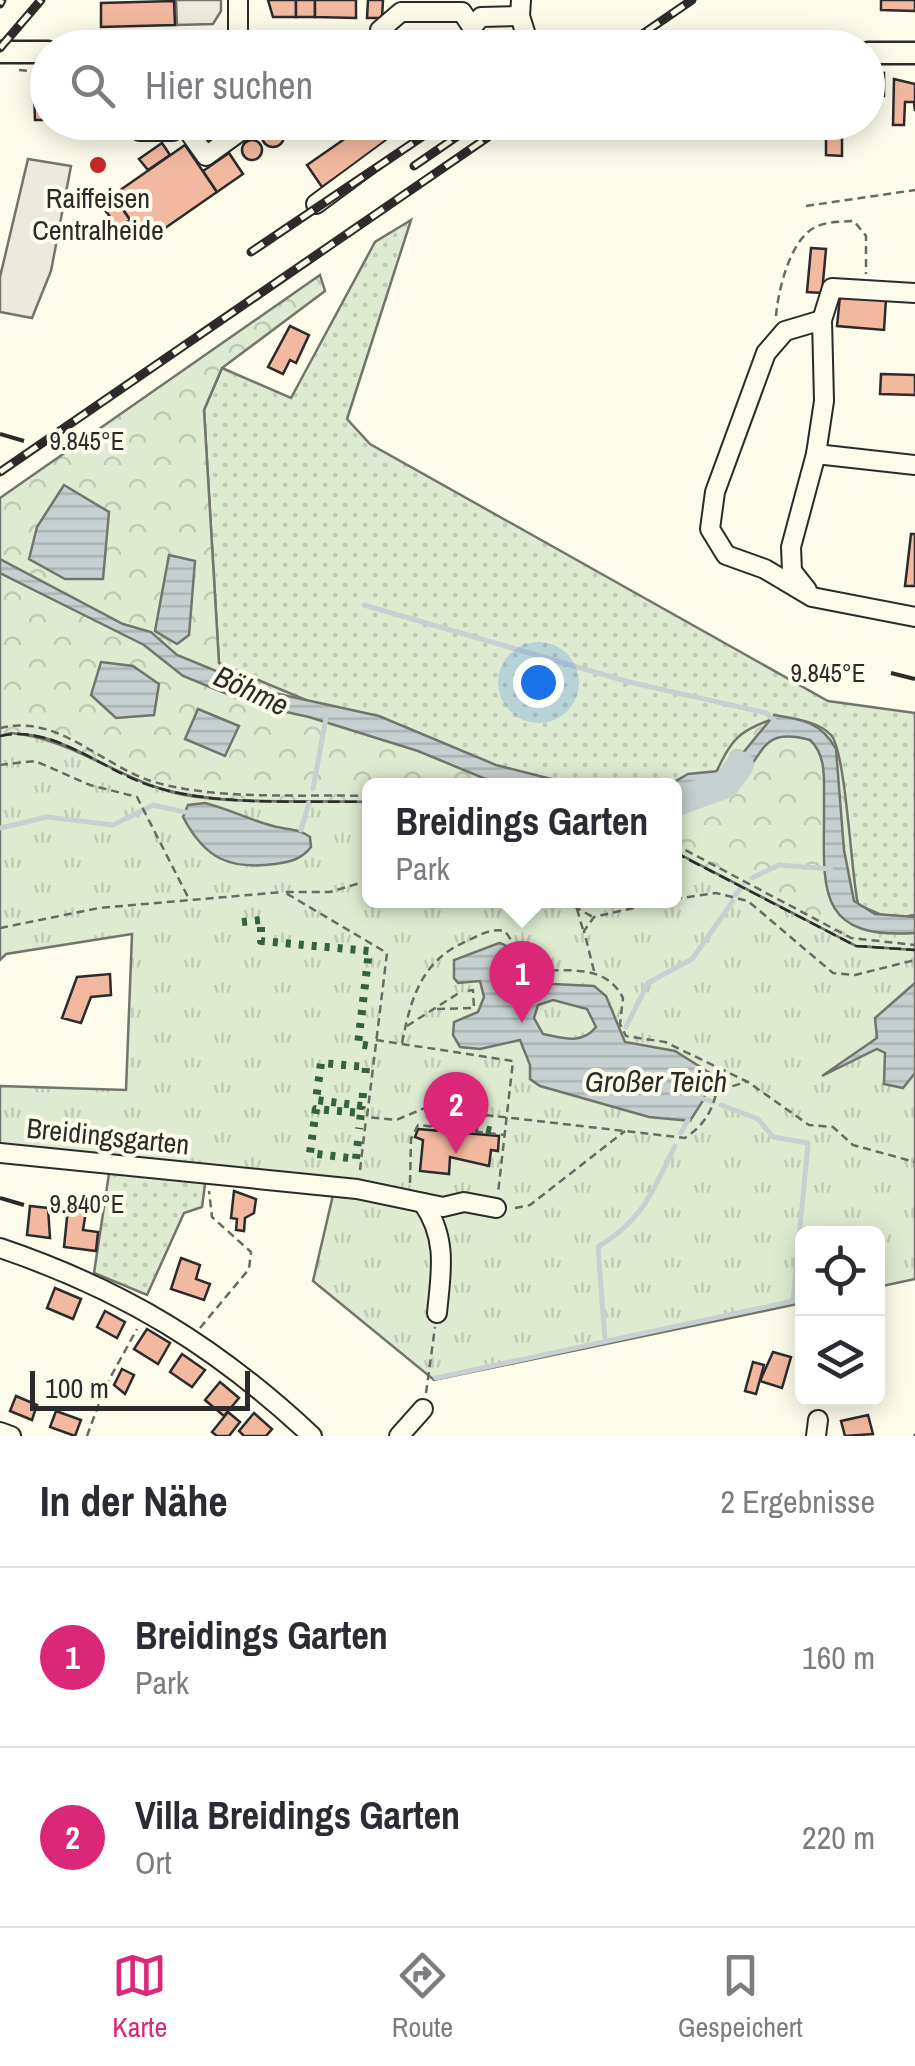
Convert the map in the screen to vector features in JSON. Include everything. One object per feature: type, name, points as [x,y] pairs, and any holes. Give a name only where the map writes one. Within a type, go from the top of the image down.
[{"type":"main road","points":[[885,53],[915,54]]},
{"type":"street","points":[[238,0],[238,30]]},
{"type":"street","points":[[380,30],[400,12],[472,20],[521,8]]},
{"type":"street","points":[[194,140],[206,156],[229,140]]},
{"type":"street","points":[[316,204],[403,140]]},
{"type":"street","points":[[812,596],[792,571],[790,546],[816,454],[824,401],[822,320],[832,288],[915,293]]},
{"type":"street","points":[[822,320],[785,331],[766,353],[715,492],[710,529],[726,555],[765,569],[812,596],[908,616],[915,631]]},
{"type":"street","points":[[816,454],[915,464]]},
{"type":"street","name":"Breidingsgarten","points":[[0,1153],[357,1189],[418,1201],[496,1208]]},
{"type":"street","points":[[418,1201],[436,1221],[443,1248],[437,1313]]},
{"type":"street","points":[[0,1248],[104,1286],[148,1310],[266,1393],[312,1436]]},
{"type":"street","points":[[399,1436],[424,1410]]},
{"type":"street","points":[[0,1432],[11,1436]]},
{"type":"path","points":[[432,30],[472,20],[498,30]]},
{"type":"path","points":[[806,206],[915,190]]},
{"type":"path","points":[[785,331],[776,313],[794,252],[808,231],[829,222],[854,221],[866,236],[866,290]]},
{"type":"path","points":[[0,728],[26,723],[48,729],[145,779],[182,789],[362,796]]},
{"type":"path","points":[[0,765],[35,761],[90,785],[137,797],[189,899]]},
{"type":"path","points":[[682,848],[851,938],[915,945]]},
{"type":"path","points":[[0,928],[99,908],[284,892],[330,892],[362,882]]},
{"type":"path","points":[[284,892],[387,953],[357,1189]]},
{"type":"path","points":[[682,898],[716,893],[748,901],[834,973],[856,975],[915,960]]},
{"type":"path","points":[[577,908],[594,918]]},
{"type":"path","points":[[577,908],[594,972]]},
{"type":"path","points":[[584,931],[594,918],[635,908]]},
{"type":"path","points":[[402,1043],[424,972],[435,958],[488,932],[505,931],[532,971],[594,972],[620,992],[620,1024],[626,1036],[665,1042],[748,1082],[808,1125],[834,1127],[853,1145],[915,1162]]},
{"type":"path","points":[[406,1027],[434,1008],[464,991],[473,990],[474,1008],[434,1008]]},
{"type":"path","points":[[375,1040],[512,1060],[496,1208],[530,1205],[625,1132]]},
{"type":"path","points":[[366,1117],[396,1120],[426,1108],[684,1138],[707,1118],[718,1091],[718,1068]]},
{"type":"path","points":[[718,1091],[748,1082]]},
{"type":"path","points":[[455,1129],[457,1111]]},
{"type":"path","points":[[418,1201],[409,1166],[414,1129],[424,1125],[506,1135]]},
{"type":"path","points":[[192,1338],[248,1268],[251,1252],[212,1216],[208,1204],[211,1175]]},
{"type":"path","points":[[87,1436],[105,1386],[148,1310]]},
{"type":"path","points":[[424,1410],[437,1313]]},
{"type":"green space","points":[[411,220],[347,419],[370,444],[828,701],[915,713],[915,915],[891,919],[858,905],[849,858],[712,781],[521,776],[309,702],[219,664],[204,410],[222,368],[291,398],[375,242]]},
{"type":"green space","points":[[320,275],[325,291],[222,368],[204,410],[219,663],[398,736],[543,778],[362,778],[362,802],[221,799],[164,790],[138,781],[54,741],[18,734],[0,736],[0,498]]},
{"type":"green space","points":[[780,717],[814,724],[831,735],[841,764],[858,905],[890,919],[915,915],[915,950],[856,946],[682,856],[682,793],[712,781],[736,739],[753,727]]},
{"type":"green space","points":[[11,733],[56,743],[140,781],[184,795],[252,801],[362,802],[362,908],[682,908],[682,856],[856,946],[915,950],[915,1279],[885,1285],[885,1226],[795,1226],[795,1304],[434,1380],[313,1281],[333,1195],[0,1146],[0,1086],[126,1090],[132,934],[6,954],[0,960],[0,736]]},
{"type":"green space","points":[[110,1167],[206,1177],[202,1207],[184,1213],[147,1295],[94,1273]]},
{"type":"shaded area","points":[[176,0],[221,0],[221,11],[213,24],[177,25]]},
{"type":"shaded area","points":[[28,159],[71,166],[51,271],[32,318],[0,312],[0,277]]},
{"type":"water","points":[[64,485],[109,512],[103,579],[65,579],[29,559],[37,527]]},
{"type":"water","points":[[169,555],[195,561],[189,635],[177,644],[155,631]]},
{"type":"water","points":[[0,559],[123,624],[151,632],[177,655],[265,691],[379,716],[496,765],[547,778],[483,778],[418,751],[309,717],[254,705],[183,676],[144,645],[0,573]]},
{"type":"water","points":[[101,662],[133,666],[159,684],[154,715],[116,718],[91,695]]},
{"type":"water","points":[[198,709],[239,726],[225,756],[185,739]]},
{"type":"water","points":[[774,715],[810,723],[824,733],[836,749],[844,850],[854,901],[875,914],[915,917],[915,933],[881,933],[857,927],[840,916],[830,900],[824,856],[823,767],[810,740],[780,737],[771,741],[735,782],[682,800],[681,778],[729,770]]},
{"type":"water","points":[[205,803],[264,824],[301,832],[310,837],[311,847],[295,859],[275,864],[245,865],[220,859],[200,843],[183,817],[188,805]]},
{"type":"water","name":"Großer Teich","points":[[499,943],[509,949],[532,983],[594,986],[606,996],[625,1042],[675,1051],[710,1073],[704,1099],[690,1121],[649,1117],[540,1086],[530,1079],[530,1065],[520,1040],[480,1049],[460,1047],[453,1035],[454,1022],[478,1012],[484,997],[480,981],[458,983],[454,978],[454,960]],"holes":[[[553,1000],[587,1009],[596,1027],[578,1038],[543,1034],[534,1018],[538,1005]]]},
{"type":"water","points":[[915,983],[915,1073],[903,1088],[884,1084],[885,1053],[877,1049],[822,1076],[877,1038],[875,1018]]},
{"type":"building","points":[[268,0],[296,0],[296,17],[273,17]]},
{"type":"building","points":[[296,0],[315,0],[315,17],[296,17]]},
{"type":"building","points":[[315,0],[356,0],[356,18],[315,17]]},
{"type":"building","points":[[368,0],[383,0],[382,18],[367,18]]},
{"type":"building","points":[[881,0],[915,0],[915,11],[881,10]]},
{"type":"building","points":[[174,1],[175,25],[101,27],[101,3]]},
{"type":"building","points":[[894,79],[915,84],[915,111],[914,102],[905,102],[904,125],[893,125]]},
{"type":"building","points":[[248,140],[256,140],[262,150],[256,160],[248,160],[242,154],[242,146]]},
{"type":"building","points":[[263,140],[283,140],[273,147]]},
{"type":"building","points":[[343,140],[390,140],[322,187],[307,165]]},
{"type":"building","points":[[826,140],[842,140],[842,156],[826,155]]},
{"type":"building","points":[[162,143],[170,155],[148,170],[139,159]]},
{"type":"building","points":[[185,145],[217,192],[145,242],[113,195]]},
{"type":"building","points":[[229,153],[243,174],[217,192],[203,171]]},
{"type":"building","points":[[113,195],[130,220],[118,228],[100,203]]},
{"type":"building","points":[[811,248],[826,249],[822,293],[807,292]]},
{"type":"building","points":[[840,296],[886,299],[884,330],[837,326]]},
{"type":"building","points":[[290,326],[309,335],[296,363],[290,360],[283,374],[268,367]]},
{"type":"building","points":[[881,374],[915,375],[915,395],[880,394]]},
{"type":"building","points":[[911,534],[915,534],[915,586],[905,586]]},
{"type":"building","points":[[110,974],[111,995],[91,997],[81,1023],[62,1018],[77,977]]},
{"type":"building","points":[[418,1129],[499,1136],[498,1151],[491,1150],[489,1166],[450,1157],[449,1174],[420,1171],[423,1140],[415,1137]]},
{"type":"building","points":[[234,1191],[256,1199],[254,1213],[245,1218],[244,1231],[236,1230],[237,1219],[231,1218]]},
{"type":"building","points":[[30,1206],[48,1208],[50,1238],[27,1235]]},
{"type":"building","points":[[68,1208],[86,1211],[83,1230],[98,1232],[96,1251],[64,1247]]},
{"type":"building","points":[[181,1258],[200,1265],[196,1279],[210,1284],[204,1300],[171,1289]]},
{"type":"building","points":[[55,1288],[81,1299],[73,1319],[47,1308]]},
{"type":"building","points":[[105,1311],[125,1322],[117,1338],[97,1327]]},
{"type":"building","points":[[147,1329],[170,1343],[158,1364],[134,1349]]},
{"type":"building","points":[[773,1352],[791,1357],[782,1388],[760,1381]]},
{"type":"building","points":[[182,1354],[205,1370],[192,1387],[170,1372]]},
{"type":"building","points":[[753,1362],[764,1365],[756,1394],[745,1391]]},
{"type":"building","points":[[122,1369],[134,1375],[125,1394],[114,1385]]},
{"type":"building","points":[[220,1382],[239,1398],[224,1416],[205,1400]]},
{"type":"building","points":[[16,1396],[37,1405],[32,1420],[10,1411]]},
{"type":"building","points":[[56,1411],[81,1420],[75,1436],[50,1427]]},
{"type":"building","points":[[228,1412],[240,1422],[229,1436],[217,1436],[212,1432]]},
{"type":"building","points":[[254,1413],[272,1429],[266,1436],[244,1436],[239,1431]]},
{"type":"building","points":[[868,1415],[873,1434],[845,1436],[841,1421]]},
{"type":"waterway","points":[[364,605],[629,682],[766,713],[774,720]]},
{"type":"waterway","points":[[313,789],[326,718]]},
{"type":"waterway","name":"Böhme","points":[[682,800],[726,784],[740,765]]},
{"type":"waterway","points":[[301,830],[309,803]]},
{"type":"waterway","points":[[0,828],[47,817],[113,825],[153,805],[185,812]]},
{"type":"waterway","points":[[752,878],[779,865],[831,869]]},
{"type":"waterway","points":[[735,895],[743,886]]},
{"type":"waterway","points":[[626,1027],[648,983],[692,959],[733,901]]},
{"type":"waterway","points":[[704,1099],[713,1102]]},
{"type":"waterway","points":[[436,1378],[793,1301],[808,1143],[773,1137],[758,1119],[721,1105]]},
{"type":"waterway","points":[[681,1133],[688,1120]]},
{"type":"waterway","points":[[605,1339],[598,1247],[637,1215],[675,1146]]},
{"type":"railway","points":[[0,4],[2,0]]},
{"type":"railway","points":[[0,48],[41,0]]},
{"type":"railway","points":[[648,30],[692,0]]},
{"type":"railway","points":[[251,252],[417,140]]},
{"type":"railway","points":[[414,166],[452,140]]},
{"type":"railway","points":[[0,472],[484,140]]},
{"type":"hedge","points":[[242,922],[261,920],[261,941],[369,951],[358,1044],[370,1046]]},
{"type":"hedge","points":[[363,1093],[362,1106],[316,1100],[321,1063],[366,1067],[365,1080]]},
{"type":"hedge","points":[[358,1141],[356,1159],[310,1153],[316,1109],[361,1113],[359,1129]]},
{"type":"hedge","points":[[431,1123],[452,1122]]},
{"type":"hedge","points":[[461,1123],[497,1132]]},
{"type":"fence","points":[[0,736],[18,734],[54,741],[164,790],[252,801],[362,802]]},
{"type":"fence","points":[[682,856],[856,946],[915,950]]},
{"type":"place","name":"Raiffeisen Centralheide","points":[[98,165]]},
{"type":"place","name":"Breidings Garten","points":[[522,1023]]},
{"type":"place","name":"Villa Breidings Garten","points":[[456,1154]]}]
